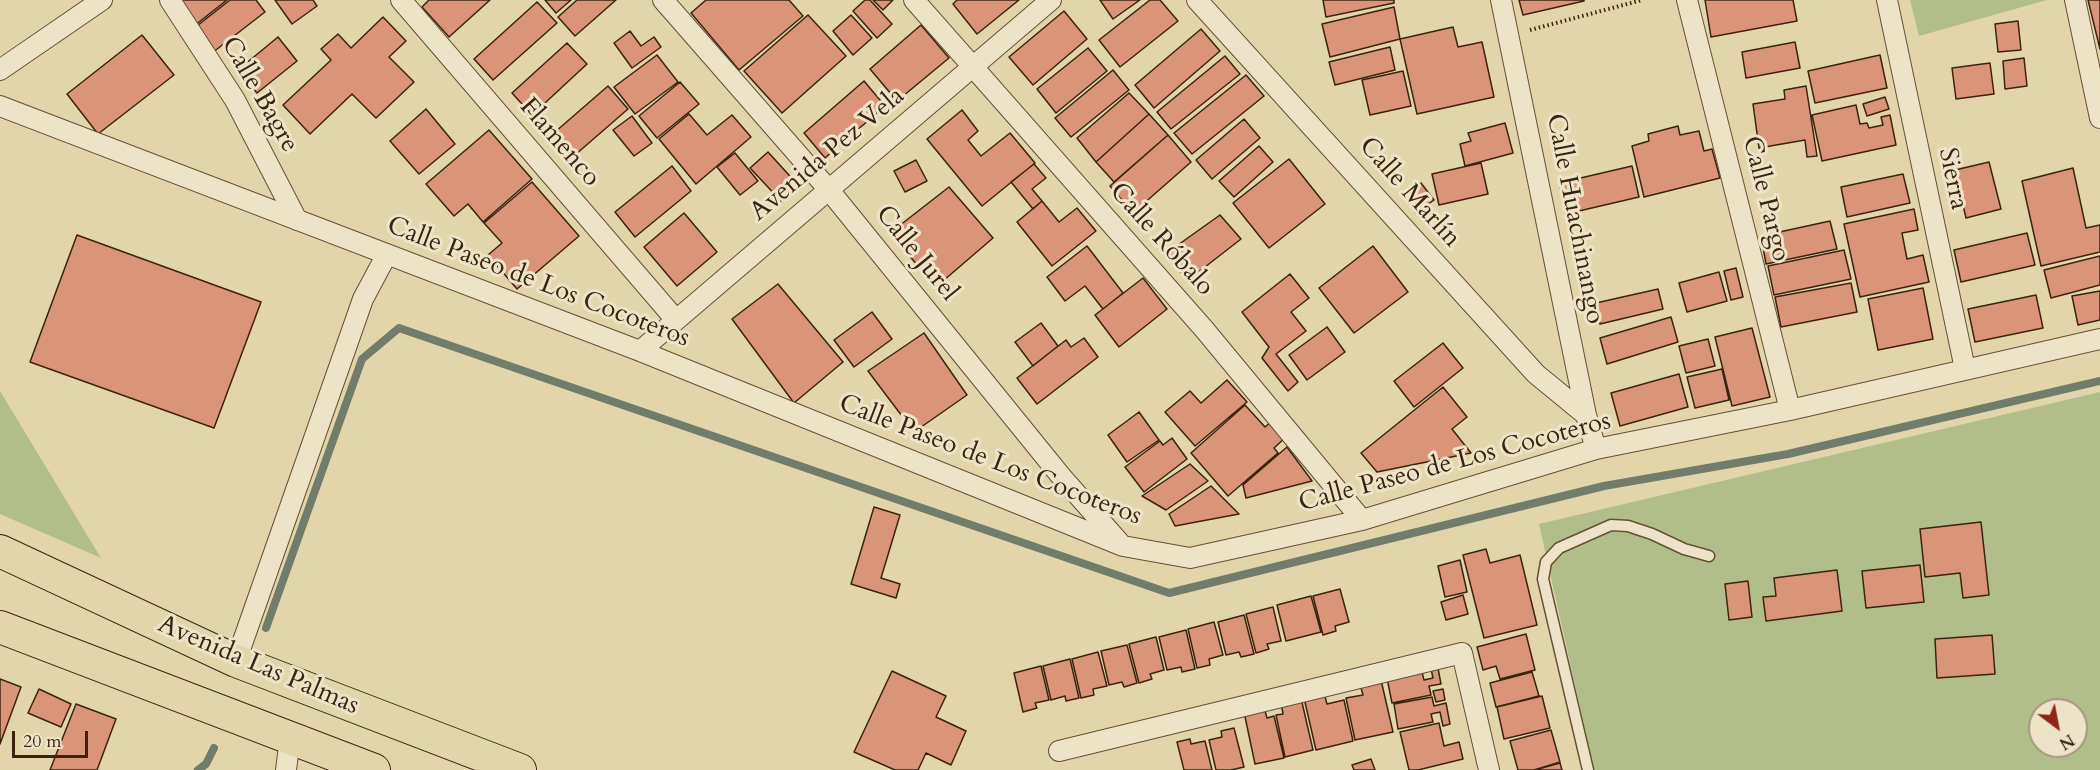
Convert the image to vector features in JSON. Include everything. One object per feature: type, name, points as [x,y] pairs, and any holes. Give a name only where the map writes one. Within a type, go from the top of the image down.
[{"type":"main road","name":"Avenida Las Palmas","points":[[0,551],[236,661],[520,770]]},
{"type":"main road","name":"Avenida Las Palmas","points":[[0,627],[374,770]]},
{"type":"street","points":[[0,70],[102,0]]},
{"type":"street","name":"Calle Bagre","points":[[170,0],[235,100],[297,220]]},
{"type":"street","name":"Flamenco","points":[[400,0],[675,320]]},
{"type":"street","name":"Calle Jurel","points":[[663,0],[829,190],[1060,475],[1123,546]]},
{"type":"street","name":"Calle Róbalo","points":[[914,0],[1204,329],[1362,520]]},
{"type":"street","name":"Avenida Pez Vela","points":[[640,351],[1051,0]]},
{"type":"street","name":"Calle Marlín","points":[[1197,0],[1536,374],[1586,415]]},
{"type":"street","name":"Calle Huachinango","points":[[1501,0],[1586,415],[1596,449]]},
{"type":"street","name":"Calle Pargo","points":[[1687,0],[1790,410]]},
{"type":"street","name":"Sierra","points":[[1887,0],[1965,369]]},
{"type":"street","points":[[2074,0],[2100,118]]},
{"type":"street","name":"Calle Paseo de Los Cocoteros","points":[[0,106],[640,351],[1123,546],[1190,558],[1362,520],[1596,449],[1790,410],[2100,339]]},
{"type":"street","points":[[236,661],[363,299],[387,254]]},
{"type":"street","points":[[1059,751],[1462,653],[1489,770]]},
{"type":"street","points":[[286,770],[290,738]]},
{"type":"lane","points":[[1588,770],[1543,579],[1546,562],[1559,548],[1611,525],[1628,526],[1684,549],[1709,556]]},
{"type":"path","points":[[1509,36],[1642,0]]},
{"type":"green space","points":[[1910,0],[2047,0],[1919,36]]},
{"type":"green space","points":[[0,391],[101,558],[0,514]]},
{"type":"green space","points":[[2100,392],[2100,770],[1594,770],[1539,524]]},
{"type":"building","points":[[174,0],[227,0],[194,26]]},
{"type":"building","points":[[230,0],[256,0],[265,12],[212,53],[193,29]]},
{"type":"building","points":[[275,0],[313,0],[317,6],[292,24]]},
{"type":"building","points":[[429,0],[490,0],[449,37],[422,7]]},
{"type":"building","points":[[545,0],[571,0],[556,13]]},
{"type":"building","points":[[577,0],[616,0],[575,36],[558,17]]},
{"type":"building","points":[[706,0],[789,0],[803,16],[739,70],[691,13]]},
{"type":"building","points":[[865,0],[870,0],[892,24],[877,38],[853,11]]},
{"type":"building","points":[[873,0],[893,0],[883,10]]},
{"type":"building","points":[[957,0],[1019,0],[977,34],[953,4]]},
{"type":"building","points":[[1100,0],[1140,0],[1113,19]]},
{"type":"building","points":[[1150,0],[1160,0],[1178,21],[1120,67],[1099,40]]},
{"type":"building","points":[[1323,0],[1394,0],[1394,3],[1326,17]]},
{"type":"building","points":[[1519,0],[1584,0],[1584,1],[1523,15]]},
{"type":"building","points":[[1705,0],[1793,0],[1797,21],[1711,37]]},
{"type":"building","points":[[2088,0],[2100,0],[2100,49]]},
{"type":"building","points":[[537,2],[557,23],[493,80],[474,59]]},
{"type":"building","points":[[1394,7],[1400,39],[1330,57],[1322,24]]},
{"type":"building","points":[[1064,11],[1087,39],[1033,85],[1009,57]]},
{"type":"building","points":[[808,15],[846,56],[782,113],[744,71]]},
{"type":"building","points":[[851,15],[872,38],[853,55],[833,31]]},
{"type":"building","points":[[383,17],[406,41],[389,57],[414,82],[376,118],[352,94],[310,134],[283,105],[331,60],[321,49],[338,34],[351,48]]},
{"type":"building","points":[[2018,21],[2021,50],[1998,52],[1995,24]]},
{"type":"building","points":[[921,25],[949,58],[897,101],[870,69]]},
{"type":"building","points":[[1453,27],[1458,47],[1482,42],[1494,97],[1417,114],[1400,39]]},
{"type":"building","points":[[1201,29],[1220,51],[1154,108],[1135,85]]},
{"type":"building","points":[[630,31],[641,46],[654,37],[661,47],[632,68],[614,43]]},
{"type":"building","points":[[142,35],[174,75],[98,134],[67,94]]},
{"type":"building","points":[[278,37],[297,61],[257,93],[238,70]]},
{"type":"building","points":[[1795,42],[1800,68],[1746,78],[1742,52]]},
{"type":"building","points":[[567,43],[587,64],[532,115],[512,93]]},
{"type":"building","points":[[1390,47],[1395,70],[1335,85],[1329,62]]},
{"type":"building","points":[[1088,48],[1107,71],[1056,113],[1037,89]]},
{"type":"building","points":[[657,55],[678,82],[635,114],[614,87]]},
{"type":"building","points":[[1880,55],[1887,88],[1815,103],[1808,71]]},
{"type":"building","points":[[1225,56],[1240,74],[1171,129],[1157,112]]},
{"type":"building","points":[[2024,58],[2027,86],[2005,89],[2003,61]]},
{"type":"building","points":[[1990,63],[1994,94],[1956,99],[1952,68]]},
{"type":"building","points":[[1113,70],[1129,90],[1071,137],[1055,118]]},
{"type":"building","points":[[1403,71],[1411,106],[1370,115],[1362,80]]},
{"type":"building","points":[[1246,75],[1264,96],[1192,154],[1174,133]]},
{"type":"building","points":[[864,81],[885,106],[825,158],[804,133]]},
{"type":"building","points":[[680,82],[699,104],[657,138],[639,116]]},
{"type":"building","points":[[608,86],[628,109],[575,155],[555,132]]},
{"type":"building","points":[[1806,86],[1817,156],[1807,157],[1805,140],[1759,148],[1753,104],[1785,99],[1784,90]]},
{"type":"building","points":[[1129,93],[1149,114],[1096,162],[1077,138]]},
{"type":"building","points":[[1885,97],[1889,109],[1867,116],[1863,104]]},
{"type":"building","points":[[1856,105],[1860,124],[1867,123],[1869,128],[1883,125],[1881,117],[1890,115],[1896,145],[1822,161],[1812,115]]},
{"type":"building","points":[[426,109],[455,144],[419,174],[390,141]]},
{"type":"building","points":[[962,110],[978,131],[968,140],[981,156],[1010,133],[1035,163],[982,206],[927,139]]},
{"type":"building","points":[[689,114],[707,135],[732,115],[751,137],[696,184],[659,139]]},
{"type":"building","points":[[1149,114],[1168,135],[1114,182],[1096,162]]},
{"type":"building","points":[[632,116],[652,143],[634,156],[613,130]]},
{"type":"building","points":[[1244,119],[1260,138],[1212,179],[1196,160]]},
{"type":"building","points":[[1505,123],[1513,153],[1465,166],[1460,144],[1471,141],[1468,133]]},
{"type":"building","points":[[1678,126],[1680,135],[1699,131],[1704,151],[1712,149],[1720,178],[1644,197],[1632,146],[1649,141],[1648,134]]},
{"type":"building","points":[[489,130],[532,179],[483,222],[468,204],[454,216],[426,184]]},
{"type":"building","points":[[1168,135],[1191,162],[1133,213],[1110,186]]},
{"type":"building","points":[[1259,146],[1273,162],[1234,197],[1219,181]]},
{"type":"building","points":[[768,152],[798,185],[781,201],[750,168]]},
{"type":"building","points":[[735,153],[758,181],[740,195],[717,167]]},
{"type":"building","points":[[1289,159],[1325,204],[1269,248],[1233,203]]},
{"type":"building","points":[[916,160],[927,181],[905,192],[894,171]]},
{"type":"building","points":[[1989,162],[2001,209],[1966,218],[1955,170]]},
{"type":"building","points":[[1481,163],[1488,194],[1439,205],[1432,174]]},
{"type":"building","points":[[1034,164],[1046,178],[1032,189],[1042,201],[1033,209],[1011,182]]},
{"type":"building","points":[[672,166],[691,191],[635,237],[615,212]]},
{"type":"building","points":[[1632,166],[1639,197],[1566,214],[1559,183]]},
{"type":"building","points":[[2073,168],[2086,228],[2100,225],[2100,252],[2041,266],[2022,181]]},
{"type":"building","points":[[1903,174],[1910,203],[1847,217],[1841,187]]},
{"type":"building","points":[[532,182],[579,236],[517,289],[488,255],[502,243],[484,223]]},
{"type":"building","points":[[1421,183],[1434,200],[1416,213],[1403,196]]},
{"type":"building","points":[[949,187],[993,238],[936,287],[890,233]]},
{"type":"building","points":[[1042,201],[1059,222],[1077,208],[1096,231],[1052,266],[1017,222]]},
{"type":"building","points":[[1914,209],[1918,230],[1902,233],[1907,259],[1923,255],[1929,282],[1860,297],[1844,224]]},
{"type":"building","points":[[684,213],[717,252],[677,286],[644,247]]},
{"type":"building","points":[[1220,215],[1241,239],[1187,281],[1168,252]]},
{"type":"building","points":[[1830,221],[1837,249],[1766,264],[1761,236]]},
{"type":"building","points":[[2027,233],[2035,265],[1961,282],[1954,250]]},
{"type":"building","points":[[77,235],[261,302],[214,428],[30,362]]},
{"type":"building","points":[[1087,246],[1123,293],[1103,309],[1085,286],[1065,301],[1047,277]]},
{"type":"building","points":[[1373,246],[1408,292],[1354,333],[1319,288]]},
{"type":"building","points":[[1844,250],[1851,279],[1774,295],[1768,266]]},
{"type":"building","points":[[2100,256],[2100,285],[2051,298],[2044,270]]},
{"type":"building","points":[[1736,268],[1743,297],[1731,300],[1724,271]]},
{"type":"building","points":[[1719,272],[1727,301],[1687,312],[1679,283]]},
{"type":"building","points":[[1290,274],[1309,298],[1291,312],[1306,331],[1276,354],[1298,382],[1288,391],[1262,358],[1269,347],[1242,312]]},
{"type":"building","points":[[1143,278],[1167,309],[1119,347],[1095,315]]},
{"type":"building","points":[[1851,283],[1857,312],[1781,327],[1775,297]]},
{"type":"building","points":[[778,284],[843,362],[794,403],[732,319]]},
{"type":"building","points":[[1923,288],[1933,339],[1878,350],[1868,299]]},
{"type":"building","points":[[1658,289],[1663,309],[1600,324],[1596,303]]},
{"type":"building","points":[[2100,291],[2100,320],[2078,325],[2072,296]]},
{"type":"building","points":[[2036,295],[2043,328],[1975,342],[1968,309]]},
{"type":"building","points":[[872,312],[892,339],[854,367],[834,340]]},
{"type":"building","points":[[1671,317],[1678,342],[1607,364],[1600,338]]},
{"type":"building","points":[[1041,323],[1058,346],[1033,366],[1015,342]]},
{"type":"building","points":[[1327,327],[1345,352],[1307,380],[1289,355]]},
{"type":"building","points":[[1752,328],[1770,397],[1732,406],[1715,337]]},
{"type":"building","points":[[924,333],[967,395],[914,432],[868,371]]},
{"type":"building","points":[[1084,338],[1098,357],[1037,404],[1017,378],[1066,340],[1071,347]]},
{"type":"building","points":[[1708,339],[1715,366],[1686,373],[1679,346]]},
{"type":"building","points":[[1443,343],[1463,368],[1414,407],[1394,381]]},
{"type":"building","points":[[1722,369],[1729,400],[1695,408],[1687,377]]},
{"type":"building","points":[[1679,374],[1688,407],[1620,426],[1611,393]]},
{"type":"building","points":[[1227,380],[1247,402],[1195,446],[1165,412],[1190,391],[1201,403]]},
{"type":"building","points":[[1443,387],[1467,417],[1452,429],[1471,453],[1377,472],[1361,453]]},
{"type":"building","points":[[1245,405],[1265,427],[1272,421],[1286,437],[1274,448],[1278,453],[1228,496],[1191,453]]},
{"type":"building","points":[[1139,412],[1159,440],[1127,462],[1108,435]]},
{"type":"building","points":[[1172,438],[1187,459],[1144,492],[1125,467],[1160,441],[1163,445]]},
{"type":"building","points":[[1287,447],[1312,481],[1246,498],[1243,485]]},
{"type":"building","points":[[1190,464],[1208,481],[1166,510],[1142,496]]},
{"type":"building","points":[[1211,486],[1239,514],[1175,526],[1169,514]]},
{"type":"building","points":[[874,507],[900,515],[881,578],[900,584],[896,598],[851,584]]},
{"type":"building","points":[[1981,522],[1989,595],[1963,598],[1960,573],[1925,577],[1920,529]]},
{"type":"building","points":[[1486,549],[1490,563],[1520,555],[1537,625],[1484,638],[1463,555]]},
{"type":"building","points":[[1460,560],[1467,592],[1445,597],[1438,566]]},
{"type":"building","points":[[1920,565],[1924,602],[1866,608],[1862,571]]},
{"type":"building","points":[[1837,570],[1842,611],[1766,621],[1763,597],[1776,596],[1774,578]]},
{"type":"building","points":[[1748,581],[1752,617],[1729,620],[1725,584]]},
{"type":"building","points":[[1340,589],[1349,622],[1335,626],[1336,631],[1323,635],[1313,596]]},
{"type":"building","points":[[1463,595],[1468,614],[1446,620],[1441,602]]},
{"type":"building","points":[[1311,596],[1321,632],[1286,641],[1277,605]]},
{"type":"building","points":[[1273,607],[1281,641],[1267,644],[1269,649],[1256,653],[1246,614]]},
{"type":"building","points":[[1244,615],[1254,654],[1241,657],[1239,652],[1226,655],[1218,622]]},
{"type":"building","points":[[1214,622],[1223,655],[1209,659],[1210,665],[1197,668],[1188,629]]},
{"type":"building","points":[[1186,630],[1195,669],[1182,672],[1181,667],[1167,670],[1159,637]]},
{"type":"building","points":[[1526,634],[1535,670],[1500,679],[1496,666],[1483,670],[1477,647]]},
{"type":"building","points":[[1992,635],[1995,674],[1937,678],[1935,639]]},
{"type":"building","points":[[1156,637],[1164,670],[1150,674],[1152,679],[1139,683],[1129,644]]},
{"type":"building","points":[[1127,645],[1137,683],[1124,687],[1122,682],[1109,685],[1101,651]]},
{"type":"building","points":[[1098,652],[1107,686],[1093,689],[1094,695],[1081,698],[1072,659]]},
{"type":"building","points":[[1070,659],[1079,698],[1066,701],[1065,696],[1051,700],[1043,666]]},
{"type":"building","points":[[1437,663],[1441,684],[1429,686],[1431,695],[1392,703],[1387,678],[1422,672],[1424,680],[1433,678],[1430,664]]},
{"type":"building","points":[[1041,666],[1049,700],[1035,703],[1037,708],[1023,712],[1014,673]]},
{"type":"building","points":[[892,671],[946,696],[936,717],[966,731],[951,765],[926,753],[918,770],[895,770],[854,752]]},
{"type":"building","points":[[1532,672],[1539,696],[1496,707],[1490,683]]},
{"type":"building","points":[[0,679],[21,687],[0,744]]},
{"type":"building","points":[[1381,680],[1393,732],[1355,740],[1346,698],[1363,695],[1360,684]]},
{"type":"building","points":[[39,689],[71,704],[61,727],[28,713]]},
{"type":"building","points":[[1443,689],[1445,700],[1436,702],[1433,691]]},
{"type":"building","points":[[1324,693],[1327,704],[1344,700],[1353,741],[1316,750],[1304,698]]},
{"type":"building","points":[[1542,696],[1550,728],[1504,739],[1497,707]]},
{"type":"building","points":[[1432,697],[1434,706],[1446,703],[1450,724],[1443,726],[1440,712],[1431,714],[1433,722],[1398,729],[1394,704]]},
{"type":"building","points":[[1301,698],[1313,750],[1285,757],[1276,715],[1283,714],[1281,703]]},
{"type":"building","points":[[76,704],[116,719],[97,770],[50,770]]},
{"type":"building","points":[[1264,707],[1267,718],[1274,716],[1284,758],[1255,764],[1244,712]]},
{"type":"building","points":[[1439,723],[1444,746],[1459,742],[1463,759],[1409,770],[1400,732]]},
{"type":"building","points":[[1234,728],[1244,767],[1216,770],[1209,740],[1222,737],[1221,731]]},
{"type":"building","points":[[1551,730],[1560,762],[1534,770],[1518,770],[1510,741]]},
{"type":"building","points":[[1190,739],[1191,744],[1205,741],[1212,770],[1184,770],[1177,742]]},
{"type":"building","points":[[1371,759],[1375,770],[1354,770],[1352,765]]},
{"type":"building","points":[[1560,763],[1562,770],[1535,770]]},
{"type":"waterway","points":[[266,628],[362,359],[399,328],[1169,593],[1604,486],[1788,454],[2100,381]]},
{"type":"waterway","points":[[198,770],[206,764],[214,748]]}]
